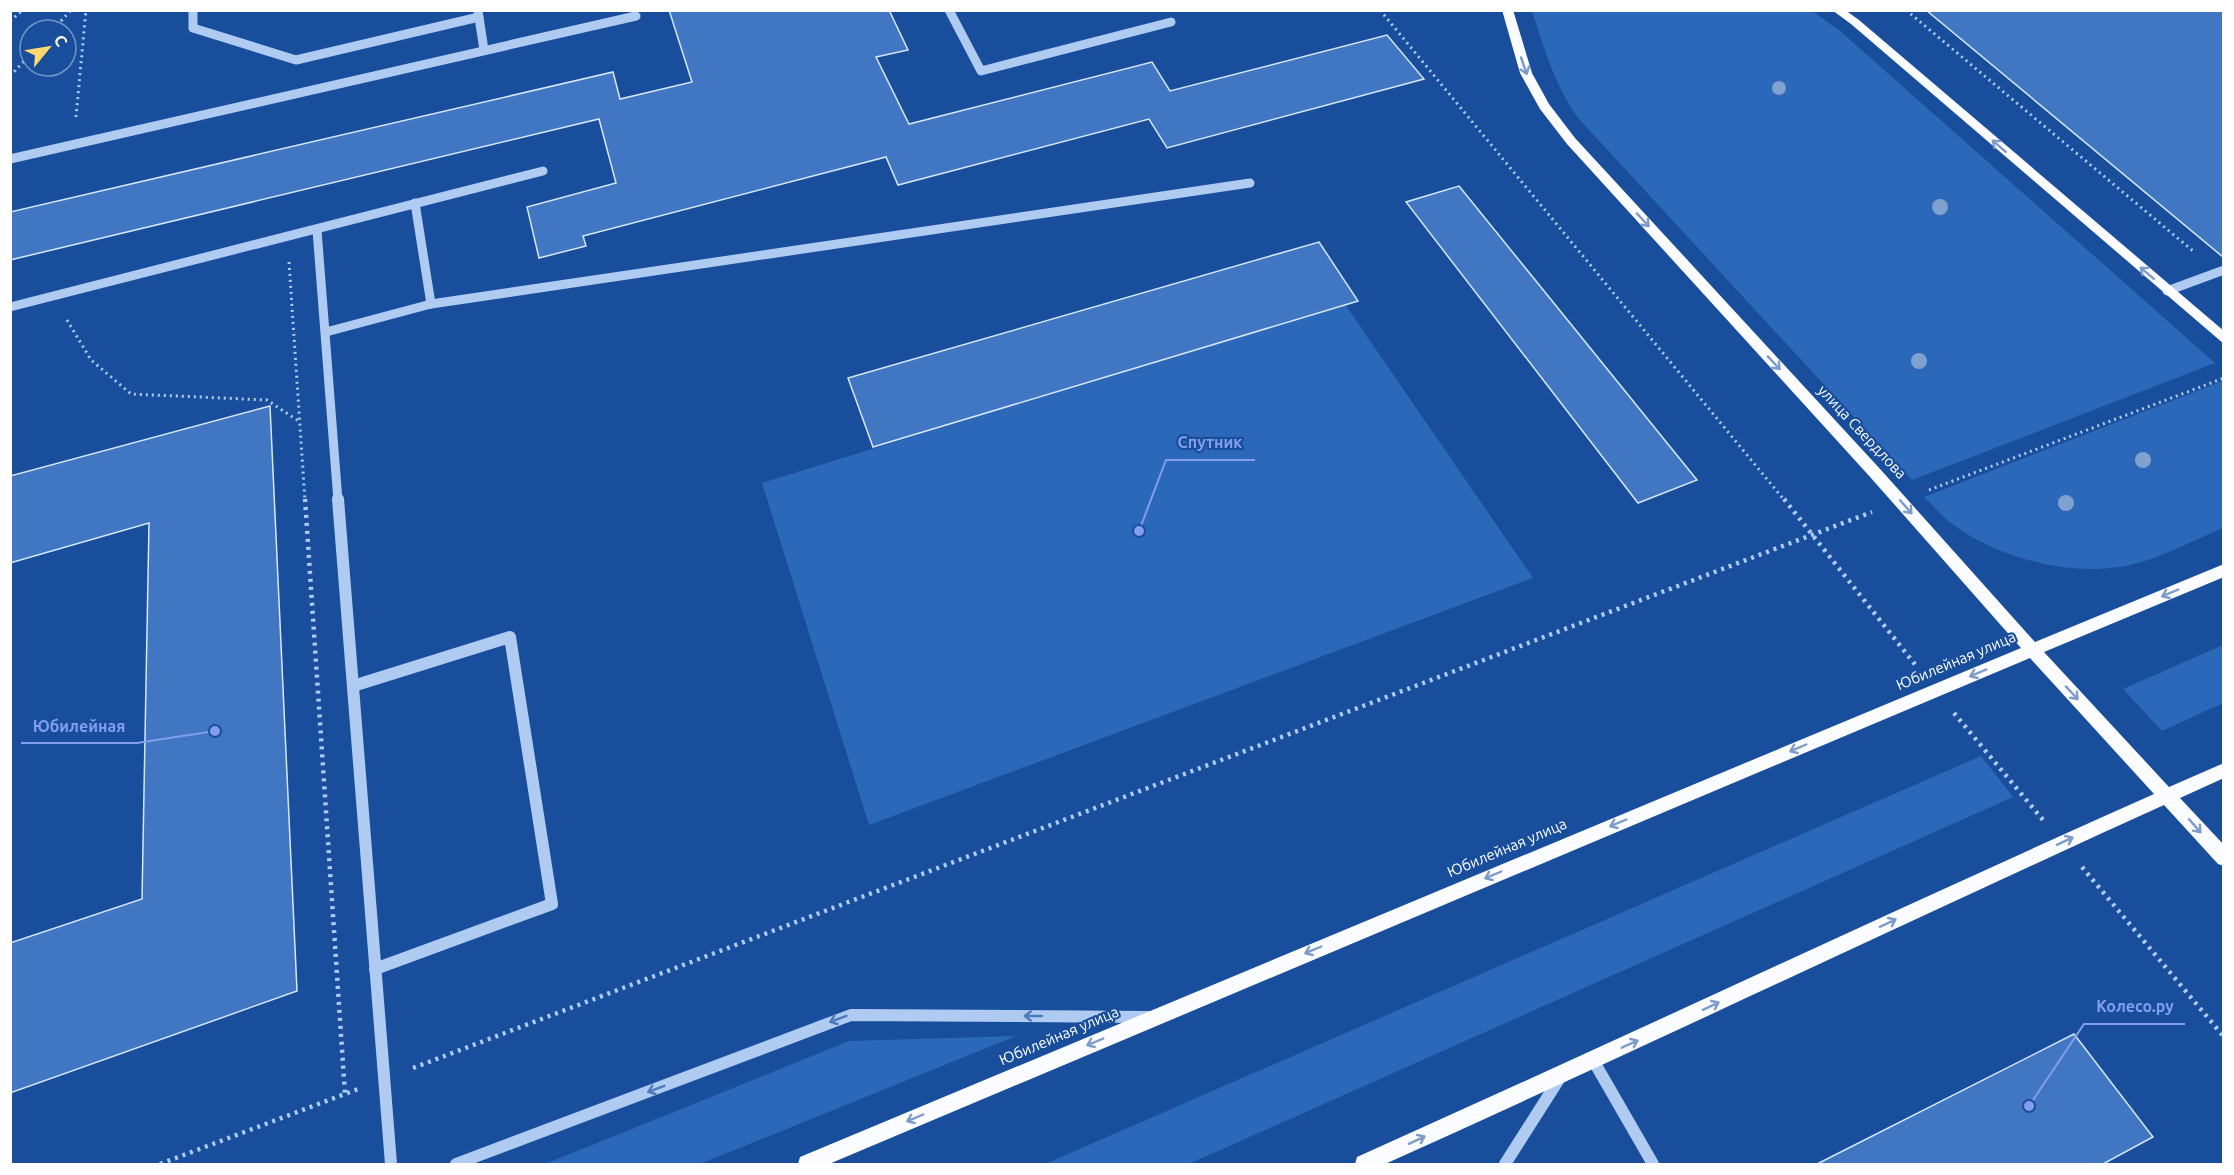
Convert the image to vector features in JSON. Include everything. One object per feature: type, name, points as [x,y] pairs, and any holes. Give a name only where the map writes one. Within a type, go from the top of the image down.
[{"type":"main road","name":"улица Свердлова","points":[[1507,10],[1526,73],[1544,106],[1571,141],[1901,501],[2032,650],[2167,794],[2223,858]]},
{"type":"main road","points":[[1837,10],[1855,22],[2223,339]]},
{"type":"main road","name":"Юбилейная улица","points":[[807,1164],[2223,570]]},
{"type":"main road","points":[[1364,1164],[2061,842],[2223,770]]},
{"type":"street","points":[[193,10],[193,28],[296,60],[479,14],[484,51]]},
{"type":"street","points":[[949,10],[981,70],[1171,22]]},
{"type":"street","points":[[10,159],[636,16]]},
{"type":"street","points":[[10,307],[543,171]]},
{"type":"street","points":[[326,332],[431,304],[1250,183]]},
{"type":"street","points":[[415,203],[431,304]]},
{"type":"street","points":[[317,230],[391,1164]]},
{"type":"street","points":[[2167,291],[2223,270]]},
{"type":"street","points":[[353,686],[510,637],[552,904],[375,969]]},
{"type":"street","points":[[456,1164],[851,1015],[1154,1017]]},
{"type":"street","points":[[1593,1060],[1653,1164]]},
{"type":"street","points":[[1505,1164],[1563,1073]]},
{"type":"path","points":[[10,21],[23,10]]},
{"type":"path","points":[[73,144],[86,10]]},
{"type":"path","points":[[1380,10],[1813,534],[1936,690],[2223,1037]]},
{"type":"path","points":[[1906,10],[2196,254]]},
{"type":"path","points":[[278,264],[289,261],[345,1094]]},
{"type":"path","points":[[56,323],[78,317]]},
{"type":"path","points":[[67,320],[91,360],[131,394],[267,400],[300,422]]},
{"type":"path","points":[[160,1164],[2223,378]]},
{"type":"shaded area","points":[[1532,11],[1812,11],[1839,30],[2215,363],[1912,480],[1578,118],[1556,79]]},
{"type":"shaded area","points":[[1344,303],[1533,578],[869,825],[762,483]]},
{"type":"shaded area","points":[[2223,381],[2223,528],[2160,556],[2115,568],[2064,567],[2038,562],[1989,546],[1967,534],[1947,520],[1924,497]]},
{"type":"shaded area","points":[[2223,645],[2223,703],[2162,731],[2123,689]]},
{"type":"shaded area","points":[[1981,756],[2013,797],[1189,1164],[1045,1164]]},
{"type":"shaded area","points":[[1016,1036],[700,1164],[545,1164],[849,1041]]},
{"type":"building","points":[[669,10],[889,10],[908,50],[876,57],[909,124],[1152,62],[1170,91],[1387,35],[1424,79],[1167,148],[1149,119],[898,185],[886,157],[583,236],[586,246],[539,258],[527,207],[616,183],[599,119],[10,260],[10,212],[613,72],[620,99],[692,82]]},
{"type":"building","points":[[1926,10],[2223,10],[2223,257]]},
{"type":"building","points":[[1459,186],[1697,480],[1638,503],[1406,202]]},
{"type":"building","points":[[1319,242],[1358,301],[873,447],[848,378]]},
{"type":"building","points":[[270,406],[297,991],[10,1093],[10,943],[142,899],[149,523],[10,563],[10,476]]},
{"type":"building","points":[[2074,1034],[2153,1137],[2103,1164],[1817,1164]]},
{"type":"place","name":"Спутник","points":[[1139,531]]},
{"type":"place","name":"Юбилейная","points":[[215,731]]},
{"type":"place","name":"Колесо.ру","points":[[2029,1106]]}]
